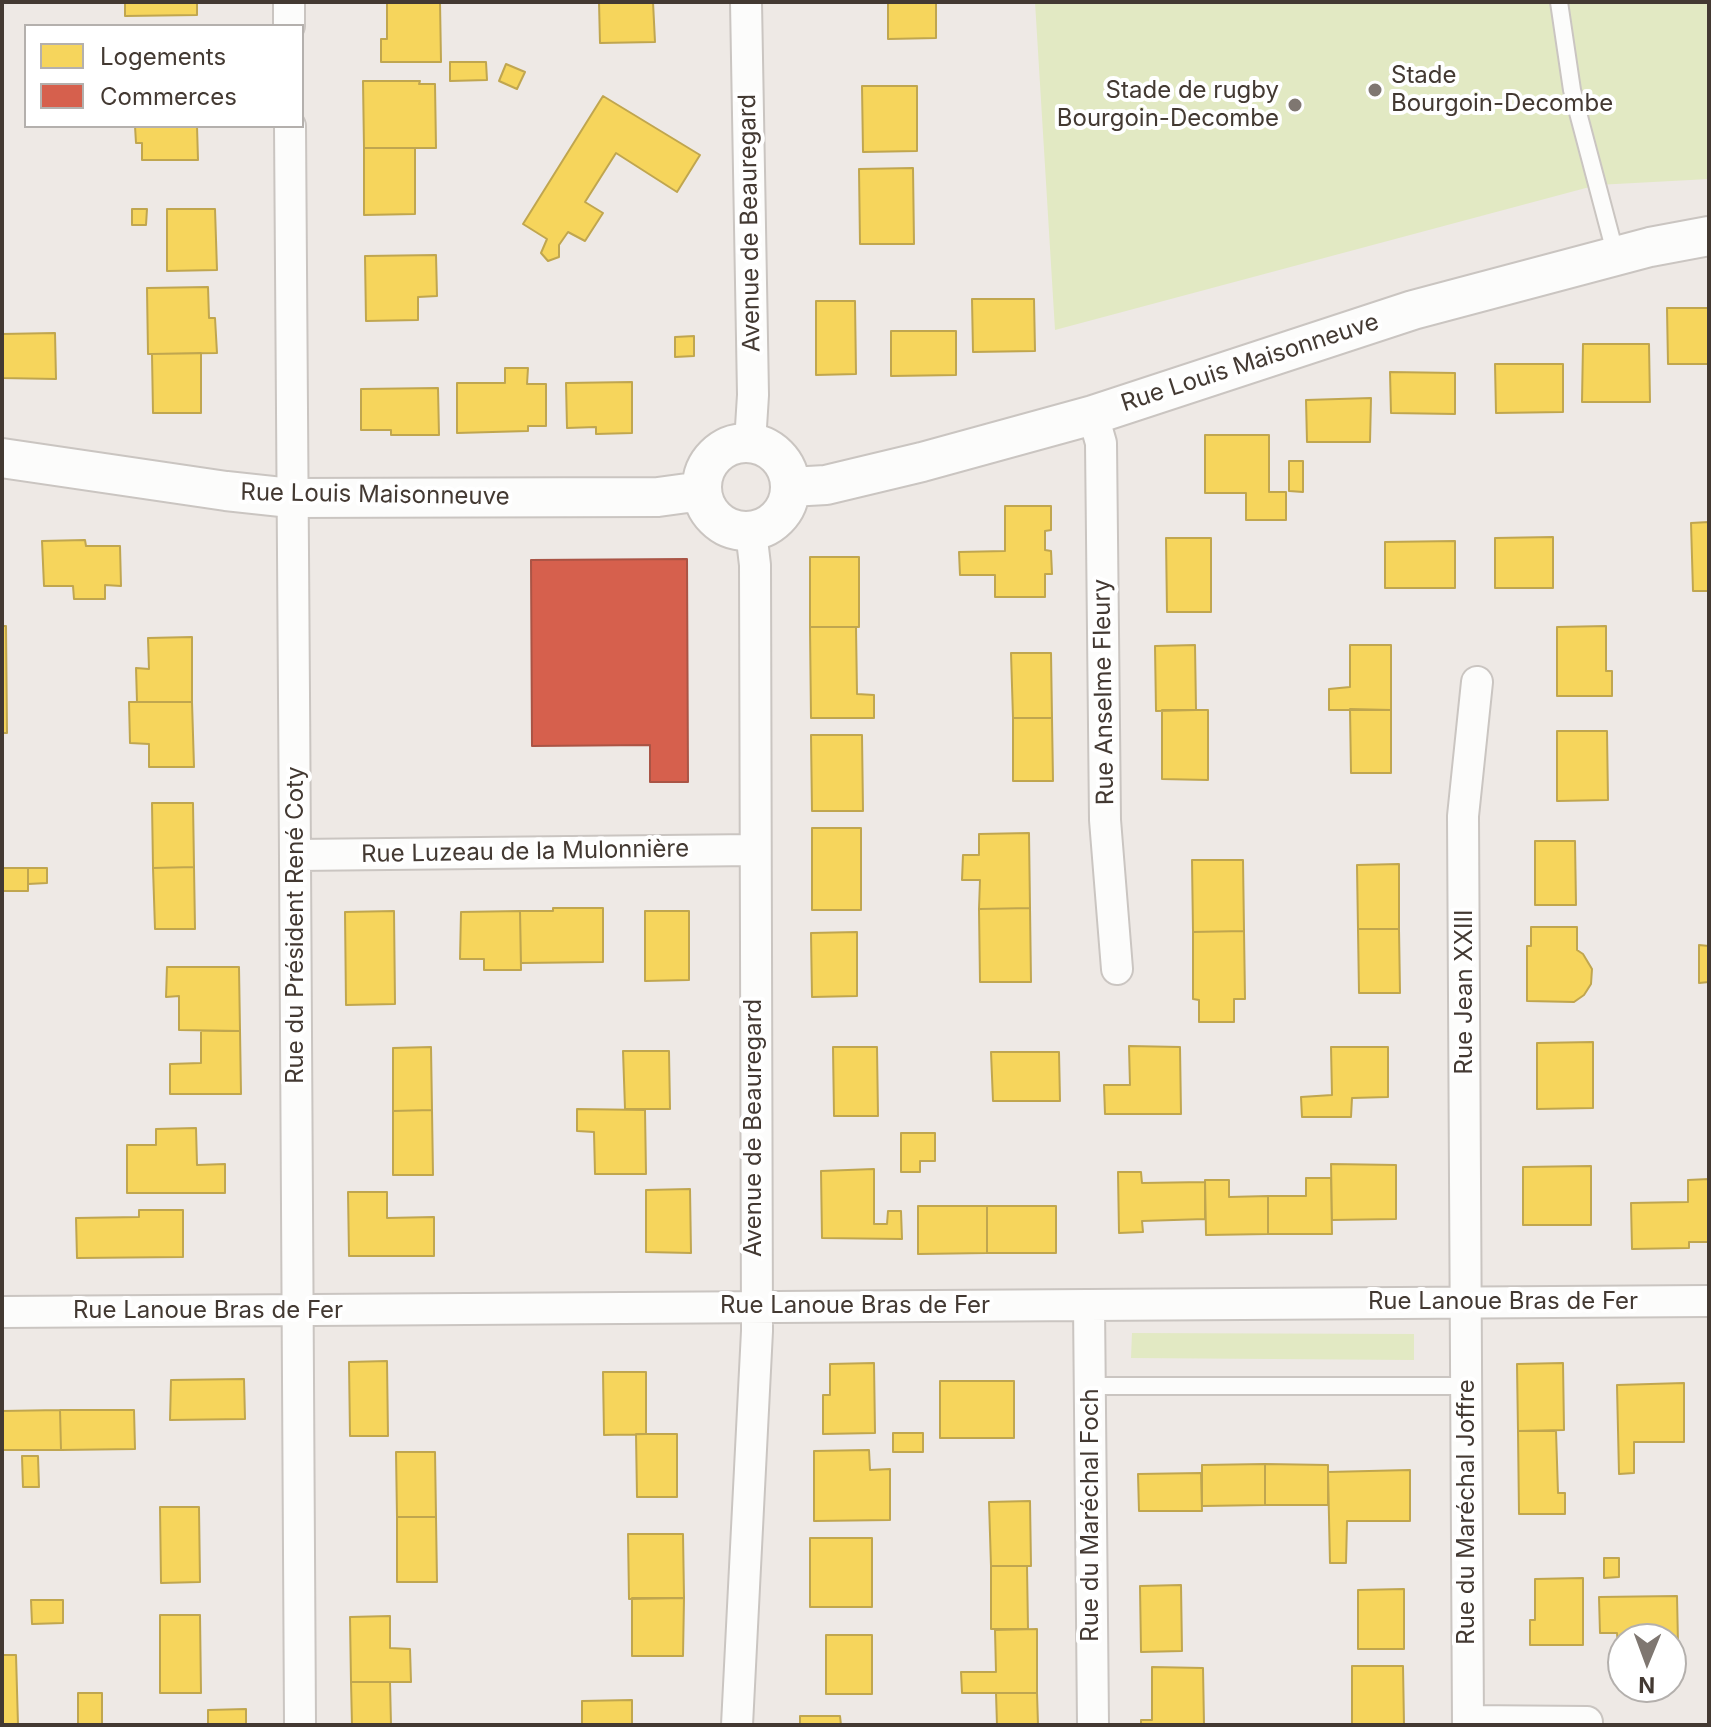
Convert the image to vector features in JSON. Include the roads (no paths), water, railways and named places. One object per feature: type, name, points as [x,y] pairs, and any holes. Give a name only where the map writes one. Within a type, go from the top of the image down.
[{"type":"street","points":[[289,2],[289,24]]},
{"type":"street","name":"Avenue de Beauregard","points":[[746,2],[753,395],[750,443]]},
{"type":"street","name":"Rue du Président René Coty","points":[[290,128],[291,498],[297,855],[300,1725]]},
{"type":"street","name":"Rue Louis Maisonneuve","points":[[790,487],[826,485],[1093,415],[1413,310],[1616,256],[1709,236]]},
{"type":"street","name":"Rue Anselme Fleury","points":[[1093,415],[1101,443],[1105,820],[1117,969]]},
{"type":"street","points":[[750,443],[774,453],[783,463],[790,487],[788,499],[775,520],[751,531],[737,530],[713,516],[702,491],[707,466],[714,456],[725,448],[750,443]]},
{"type":"street","name":"Rue Louis Maisonneuve","points":[[2,458],[291,498],[658,497],[702,491]]},
{"type":"street","name":"Avenue de Beauregard","points":[[737,1725],[756,1306],[755,565],[751,531]]},
{"type":"street","name":"Rue Jean XXIII","points":[[1466,1303],[1463,816],[1477,682]]},
{"type":"street","name":"Rue Luzeau de la Mulonnière","points":[[297,855],[754,850]]},
{"type":"street","name":"Rue Lanoue Bras de Fer","points":[[2,1312],[1709,1301]]},
{"type":"street","name":"Rue du Maréchal Joffre","points":[[1466,1303],[1468,1723],[1587,1722],[1587,1725]]},
{"type":"street","name":"Rue du Maréchal Foch","points":[[1089,1305],[1093,1725]]},
{"type":"lane","points":[[1559,2],[1572,90],[1616,256]]},
{"type":"lane","points":[[1090,1386],[1467,1386]]},
{"type":"place","name":"Stade Bourgoin-Decombe","points":[[1375,90]]},
{"type":"place","name":"Stade de rugby Bourgoin-Decombe","points":[[1295,105]]}]
